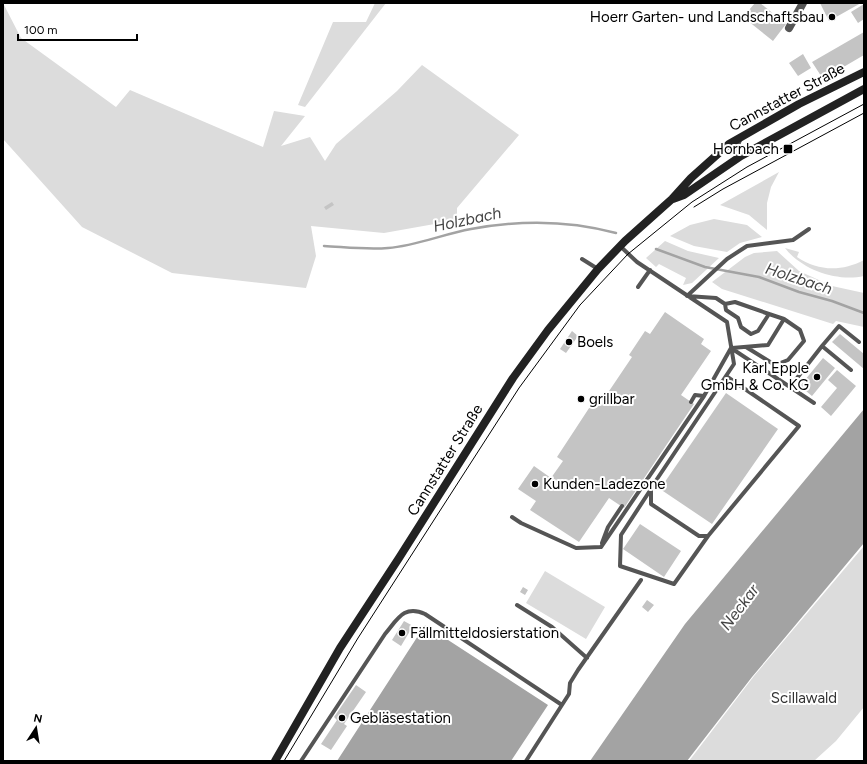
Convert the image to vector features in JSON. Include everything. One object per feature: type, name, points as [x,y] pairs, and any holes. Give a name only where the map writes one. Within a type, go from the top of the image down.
[{"type":"main road","name":"Cannstatter Straße","points":[[275,761],[340,648],[513,378],[548,330],[598,269],[620,246],[672,199],[711,159],[742,136],[799,104],[864,72]]},
{"type":"main road","name":"Cannstatter Straße","points":[[672,199],[684,195],[741,156],[864,89]]},
{"type":"street","points":[[789,28],[803,3]]},
{"type":"lane","points":[[741,156],[737,148],[742,136]]},
{"type":"lane","points":[[687,296],[727,259],[747,246],[793,240],[809,229]]},
{"type":"lane","points":[[620,246],[631,257],[726,322],[734,364],[651,488],[621,535],[620,566],[674,584],[708,536],[799,426],[726,376]]},
{"type":"lane","points":[[582,258],[598,269]]},
{"type":"lane","points":[[638,288],[650,270]]},
{"type":"lane","points":[[687,296],[716,298],[725,304],[735,302],[784,319],[800,330],[804,341],[788,360],[775,365],[746,347]]},
{"type":"lane","points":[[725,304],[726,310],[738,318],[741,327],[751,334],[758,331],[769,314]]},
{"type":"lane","points":[[731,348],[768,345],[784,319]]},
{"type":"lane","points":[[790,387],[822,346],[840,326],[859,342]]},
{"type":"lane","points":[[822,346],[851,370]]},
{"type":"lane","points":[[731,348],[814,403]]},
{"type":"lane","points":[[601,547],[704,396],[731,348]]},
{"type":"lane","points":[[691,402],[695,395],[704,396]]},
{"type":"lane","points":[[651,488],[651,504],[699,536],[708,536]]},
{"type":"lane","points":[[601,547],[608,527],[622,506]]},
{"type":"lane","points":[[512,517],[521,523],[576,548],[601,547]]},
{"type":"lane","points":[[526,761],[569,694],[570,683],[641,580]]},
{"type":"lane","points":[[517,605],[552,627],[587,658]]},
{"type":"lane","points":[[302,761],[385,634],[398,617],[408,611],[417,611],[425,614],[562,705]]},
{"type":"green space","points":[[3,3],[21,38],[116,107],[130,90],[263,147],[274,111],[305,116],[281,146],[310,137],[325,161],[336,144],[397,91],[422,65],[519,135],[457,208],[457,220],[384,233],[311,226],[316,256],[306,288],[172,273],[82,227],[3,139]]},
{"type":"green space","points":[[375,3],[386,3],[305,107],[298,105],[333,22],[366,22]]},
{"type":"green space","points":[[779,172],[771,187],[767,203],[767,230],[749,215],[720,205]]},
{"type":"green space","points":[[714,219],[747,225],[762,237],[740,243],[727,252],[694,246],[670,236],[690,225]]},
{"type":"green space","points":[[665,241],[688,251],[719,258],[692,283],[683,285],[686,278],[659,264],[656,267],[646,258]]},
{"type":"green space","points":[[785,248],[799,252],[797,257],[805,262],[821,267],[847,267],[864,260],[864,276],[832,276],[810,268],[792,256]]},
{"type":"green space","points":[[777,251],[799,271],[832,286],[864,293],[864,327],[836,321],[833,324],[722,289],[712,282],[745,257],[754,253]]},
{"type":"green space","name":"Scillawald","points":[[864,546],[864,707],[836,741],[814,761],[689,761],[754,676]]},
{"type":"green space","points":[[545,571],[605,607],[586,639],[526,603]]},
{"type":"water","name":"Neckar","points":[[864,409],[864,543],[752,677],[687,761],[590,761],[685,624]]},
{"type":"water","points":[[425,625],[548,705],[511,761],[337,761]]},
{"type":"building","points":[[755,3],[760,3],[786,24],[773,41],[743,17]]},
{"type":"building","points":[[820,3],[861,3],[829,21]]},
{"type":"building","points":[[864,4],[864,19],[858,23],[851,12]]},
{"type":"building","points":[[864,32],[864,55],[823,79],[812,62]]},
{"type":"building","points":[[803,54],[811,68],[798,76],[789,63]]},
{"type":"building","points":[[332,202],[334,205],[326,210],[324,207]]},
{"type":"building","points":[[665,312],[704,339],[701,344],[711,351],[681,395],[694,404],[624,508],[609,498],[579,542],[530,510],[536,501],[518,489],[534,466],[551,478],[563,461],[557,457],[595,399],[599,395],[604,398],[601,403],[632,357],[629,355],[645,331],[650,334]]},
{"type":"building","name":"Boels","points":[[572,331],[578,336],[566,353],[560,349]]},
{"type":"building","points":[[840,334],[864,354],[864,369],[832,342]]},
{"type":"building","name":"Karl Epple GmbH & Co. KG","points":[[823,358],[835,368],[812,396],[800,386]]},
{"type":"building","points":[[837,370],[856,386],[831,416],[821,407],[837,388],[828,380]]},
{"type":"building","points":[[726,393],[778,429],[712,524],[660,489]]},
{"type":"building","points":[[640,524],[681,551],[664,577],[623,549]]},
{"type":"building","points":[[523,587],[528,590],[525,595],[520,592]]},
{"type":"building","points":[[647,600],[654,605],[648,612],[642,607]]},
{"type":"building","name":"Fällmitteldosierstation","points":[[404,621],[413,626],[401,646],[392,640]]},
{"type":"building","name":"Gebläsestation","points":[[356,685],[366,692],[344,724],[347,726],[331,750],[321,744],[337,720],[334,717]]},
{"type":"waterway","name":"Holzbach","points":[[324,246],[372,249],[398,247],[471,229],[525,223],[562,224],[616,233]]},
{"type":"waterway","name":"Holzbach","points":[[656,249],[705,267],[759,277],[799,292],[832,301],[864,313]]},
{"type":"tram line","points":[[284,761],[358,638],[519,388],[580,305],[628,254],[692,202],[747,167],[864,104]]},
{"type":"tram line","points":[[694,207],[723,189],[864,113]]},
{"type":"place","name":"Hoerr Garten- und Landschaftsbau","points":[[832,17]]},
{"type":"place","name":"Hornbach","points":[[788,149]]},
{"type":"place","name":"Boels","points":[[569,342]]},
{"type":"place","name":"Karl Epple GmbH & Co. KG","points":[[817,377]]},
{"type":"place","name":"grillbar","points":[[581,399]]},
{"type":"place","name":"Kunden-Ladezone","points":[[535,484]]},
{"type":"place","name":"Fällmitteldosierstation","points":[[402,633]]},
{"type":"place","name":"Gebläsestation","points":[[342,718]]}]
